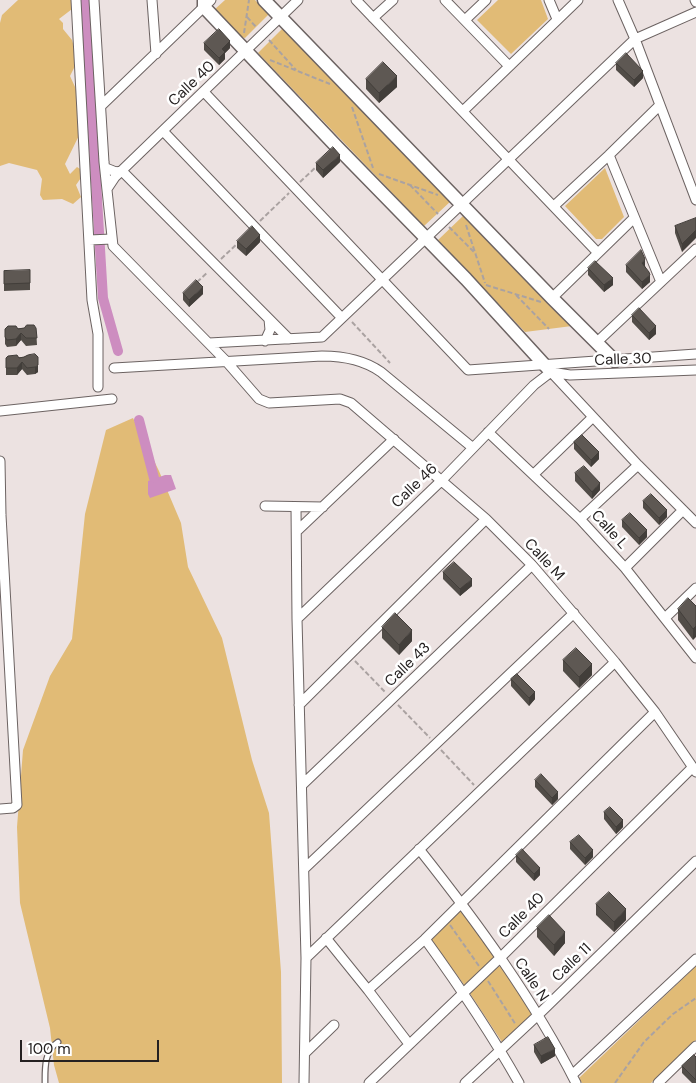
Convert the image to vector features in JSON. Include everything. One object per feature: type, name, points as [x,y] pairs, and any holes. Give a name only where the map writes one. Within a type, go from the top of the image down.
[{"type":"street","points":[[76,0],[101,240]]},
{"type":"street","points":[[94,0],[107,189],[92,300],[98,334],[98,387]]},
{"type":"street","points":[[152,0],[156,54]]},
{"type":"street","points":[[264,0],[462,210],[615,361],[617,374]]},
{"type":"street","name":"Calle 40","points":[[107,189],[122,170],[204,92],[244,45],[263,34],[298,0]]},
{"type":"street","points":[[356,0],[598,253]]},
{"type":"street","points":[[374,18],[393,0]]},
{"type":"street","points":[[446,0],[509,66]]},
{"type":"street","points":[[465,20],[486,0]]},
{"type":"street","points":[[549,0],[557,19]]},
{"type":"street","points":[[463,111],[578,0]]},
{"type":"street","points":[[618,0],[635,39],[696,200]]},
{"type":"street","points":[[102,105],[156,54],[206,2],[244,45],[425,238],[466,279],[638,465],[696,523]]},
{"type":"street","points":[[209,343],[322,338],[425,238],[462,210],[509,158],[635,39],[696,12]]},
{"type":"street","points":[[204,92],[294,189],[468,370],[548,368],[696,354]]},
{"type":"street","points":[[554,206],[660,105]]},
{"type":"street","points":[[163,131],[344,316]]},
{"type":"street","points":[[609,155],[661,282]]},
{"type":"street","points":[[106,168],[116,172],[122,170],[289,339]]},
{"type":"street","points":[[556,302],[598,253],[634,218]]},
{"type":"street","points":[[101,240],[113,246],[226,360]]},
{"type":"street","points":[[596,343],[696,249]]},
{"type":"street","points":[[265,340],[270,330],[269,320]]},
{"type":"street","points":[[322,338],[322,356]]},
{"type":"street","points":[[114,368],[226,360],[322,356],[354,360],[371,365],[473,448]]},
{"type":"street","name":"Calle M","points":[[226,360],[263,402],[340,399],[355,405],[442,480],[532,565],[574,613],[655,712],[694,769]]},
{"type":"street","name":"Calle 30","points":[[548,368],[570,376],[696,370]]},
{"type":"street","name":"Calle 46","points":[[297,619],[442,480],[534,385],[548,368]]},
{"type":"street","points":[[0,411],[112,399]]},
{"type":"street","points":[[534,474],[593,417]]},
{"type":"street","name":"Calle L","points":[[488,432],[580,518],[624,568],[696,658]]},
{"type":"street","points":[[297,531],[394,439]]},
{"type":"street","points":[[0,461],[5,663],[17,805],[13,808],[0,809]]},
{"type":"street","points":[[580,518],[638,465]]},
{"type":"street","points":[[266,506],[323,507]]},
{"type":"street","points":[[296,507],[306,958],[304,1083]]},
{"type":"street","points":[[624,568],[683,510]]},
{"type":"street","points":[[300,705],[486,520]]},
{"type":"street","name":"Calle 43","points":[[302,785],[532,565]]},
{"type":"street","points":[[665,618],[696,588]]},
{"type":"street","points":[[304,869],[574,613]]},
{"type":"street","points":[[306,958],[615,662]]},
{"type":"street","points":[[368,990],[425,939],[655,712]]},
{"type":"street","name":"Calle 40","points":[[368,1083],[500,958],[694,769]]},
{"type":"street","name":"Calle N","points":[[419,849],[500,958],[538,1015],[574,1079]]},
{"type":"street","name":"Calle 11","points":[[465,1083],[538,1015],[696,861]]},
{"type":"street","points":[[326,938],[409,1044]]},
{"type":"street","points":[[425,939],[463,992],[500,1049],[519,1083]]},
{"type":"street","points":[[574,1079],[696,959]]},
{"type":"street","points":[[305,1053],[334,1026]]},
{"type":"street","points":[[658,1083],[696,1046]]},
{"type":"lane","points":[[45,1083],[48,1055],[58,1042]]},
{"type":"path","points":[[244,45],[249,0]]},
{"type":"path","points":[[247,17],[296,70]]},
{"type":"path","points":[[264,58],[335,86]]},
{"type":"path","points":[[350,102],[374,173],[442,197]]},
{"type":"path","points":[[298,184],[319,164]]},
{"type":"path","points":[[254,226],[289,192]]},
{"type":"path","points":[[462,210],[485,285]]},
{"type":"path","points":[[193,286],[241,239]]},
{"type":"path","points":[[466,279],[553,306],[556,302]]},
{"type":"path","points":[[514,294],[550,329]]},
{"type":"path","points":[[344,316],[390,363]]},
{"type":"path","points":[[349,655],[480,791]]},
{"type":"path","points":[[615,1083],[644,1042],[673,1014],[696,998]]},
{"type":"shaded area","points":[[18,0],[77,0],[76,6],[59,19],[63,23],[63,29],[72,40],[78,60],[70,76],[81,100],[93,107],[65,164],[70,174],[77,167],[85,172],[76,185],[81,197],[73,204],[62,199],[43,200],[40,195],[42,179],[37,170],[9,163],[0,166],[0,23],[2,15]]},
{"type":"shaded area","points":[[225,0],[255,0],[269,14],[245,38],[241,37],[214,10]]},
{"type":"shaded area","points":[[498,0],[541,0],[548,19],[511,54],[477,20]]},
{"type":"shaded area","points":[[284,27],[451,201],[424,226],[258,53]]},
{"type":"shaded area","points":[[605,168],[624,217],[602,239],[596,239],[565,206]]},
{"type":"shaded area","points":[[464,215],[572,326],[525,332],[438,240]]},
{"type":"shaded area","points":[[133,418],[159,471],[181,523],[188,567],[222,638],[252,760],[269,813],[281,972],[282,1083],[59,1083],[54,1065],[50,1028],[20,903],[17,827],[23,750],[50,676],[72,639],[85,514],[106,430]]},
{"type":"shaded area","points":[[165,475],[171,475],[176,489],[150,498],[148,494],[148,481]]},
{"type":"shaded area","points":[[461,910],[495,957],[465,986],[430,938]]},
{"type":"shaded area","points":[[497,966],[501,967],[532,1014],[502,1042],[469,992]]},
{"type":"shaded area","points":[[696,966],[696,1040],[651,1083],[582,1083],[579,1078]]},
{"type":"building","points":[[219,29],[230,41],[222,49],[225,52],[219,58],[204,43]]},
{"type":"building","points":[[626,53],[643,71],[634,80],[616,63]]},
{"type":"building","points":[[383,62],[397,76],[379,93],[366,79]]},
{"type":"building","points":[[333,147],[340,155],[323,170],[316,163]]},
{"type":"building","points":[[696,218],[696,230],[682,244],[675,226]]},
{"type":"building","points":[[252,226],[260,235],[246,249],[237,241]]},
{"type":"building","points":[[641,250],[645,259],[642,263],[650,275],[642,282],[626,265]]},
{"type":"building","points":[[595,261],[613,278],[604,285],[588,268]]},
{"type":"building","points":[[30,270],[30,283],[4,284],[4,271]]},
{"type":"building","points":[[196,280],[203,287],[189,300],[183,293]]},
{"type":"building","points":[[639,308],[656,326],[649,333],[632,315]]},
{"type":"building","points":[[27,325],[34,325],[37,338],[26,338],[21,333],[16,339],[7,340],[5,337],[5,329],[8,326],[16,326],[18,329],[24,328]]},
{"type":"building","points":[[35,354],[38,357],[38,365],[35,367],[27,368],[22,362],[17,368],[6,368],[6,358],[8,356],[17,355],[19,358]]},
{"type":"building","points":[[582,435],[599,452],[591,460],[574,442]]},
{"type":"building","points":[[584,466],[600,483],[592,492],[575,473]]},
{"type":"building","points":[[651,494],[667,510],[659,518],[643,501]]},
{"type":"building","points":[[630,513],[647,530],[639,538],[622,520]]},
{"type":"building","points":[[454,562],[472,579],[460,589],[443,572]]},
{"type":"building","points":[[688,598],[696,606],[696,626],[693,629],[678,609]]},
{"type":"building","points":[[395,613],[412,630],[399,645],[382,627]]},
{"type":"building","points":[[576,648],[592,664],[579,677],[563,660]]},
{"type":"building","points":[[517,674],[535,692],[529,698],[511,679]]},
{"type":"building","points":[[541,774],[558,792],[552,798],[535,780]]},
{"type":"building","points":[[610,807],[623,820],[616,827],[604,812]]},
{"type":"building","points":[[579,835],[593,850],[585,858],[570,842]]},
{"type":"building","points":[[522,849],[540,868],[534,874],[516,855]]},
{"type":"building","points":[[609,892],[626,909],[614,922],[596,904]]},
{"type":"building","points":[[549,915],[565,932],[554,945],[537,927]]},
{"type":"building","points":[[548,1037],[555,1049],[541,1056],[534,1045]]},
{"type":"building","points":[[694,1055],[696,1057],[696,1080],[682,1066]]},
{"type":"waterway","points":[[85,0],[103,298],[118,351]]},
{"type":"waterway","points":[[139,420],[154,478]]}]
